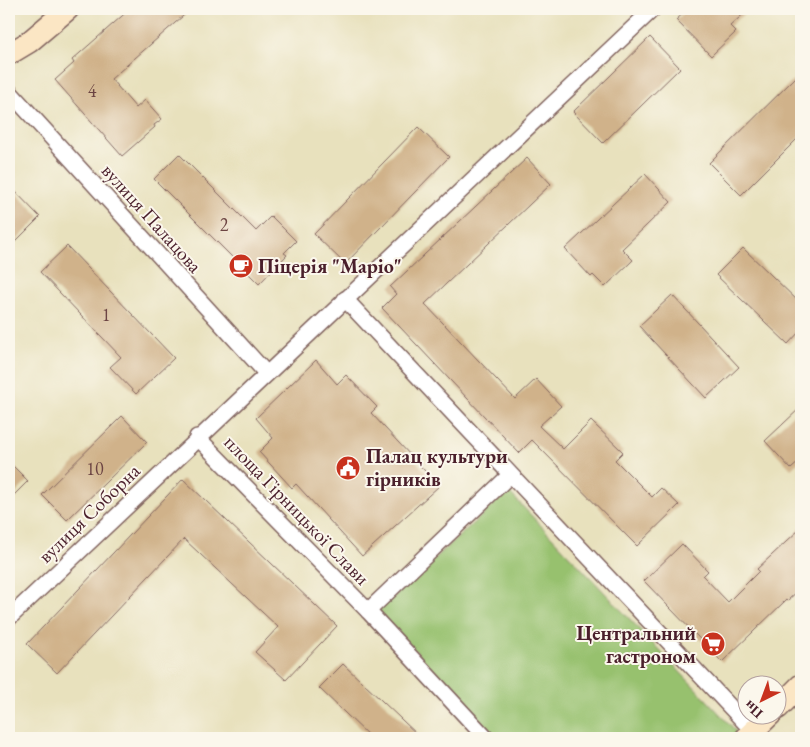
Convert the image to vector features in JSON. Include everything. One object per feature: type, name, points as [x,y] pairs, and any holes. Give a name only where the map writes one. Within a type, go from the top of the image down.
[{"type":"street","points":[[9,54],[29,42],[68,9]]},
{"type":"street","name":"вулиця Соборна","points":[[9,618],[198,437],[653,9]]},
{"type":"street","name":"вулиця Палацова","points":[[9,91],[266,373]]},
{"type":"street","points":[[345,299],[749,735],[761,724]]},
{"type":"street","name":"площа Гірницької Слави","points":[[198,437],[368,611],[486,738]]},
{"type":"street","name":"площа Гірницької Слави","points":[[368,611],[510,475]]},
{"type":"street","points":[[788,698],[801,685]]},
{"type":"green space","points":[[508,491],[739,734],[734,738],[497,738],[378,611]]},
{"type":"building","points":[[130,9],[191,9],[111,79],[136,108],[145,100],[162,119],[122,156],[55,80],[74,63],[72,60]]},
{"type":"building","points":[[688,9],[749,9],[730,26],[736,32],[711,56],[676,20]]},
{"type":"building","points":[[650,37],[680,68],[603,143],[573,112]]},
{"type":"building","points":[[801,72],[801,135],[741,195],[709,163]]},
{"type":"building","points":[[418,127],[449,157],[345,264],[314,234]]},
{"type":"building","points":[[179,154],[256,231],[271,216],[296,241],[284,253],[287,255],[259,284],[154,179]]},
{"type":"building","points":[[527,158],[551,184],[425,304],[515,399],[536,379],[561,406],[539,426],[563,449],[591,421],[623,452],[615,460],[652,497],[661,488],[679,505],[637,546],[532,440],[519,453],[382,308],[396,294],[390,287]]},
{"type":"building","points":[[645,174],[671,202],[622,249],[633,260],[605,287],[593,275],[591,277],[565,249]]},
{"type":"building","points":[[9,185],[40,217],[9,248]]},
{"type":"building","points":[[67,246],[174,358],[136,394],[110,367],[121,357],[40,272]]},
{"type":"building","points":[[743,248],[801,304],[801,330],[788,344],[716,275]]},
{"type":"building","points":[[672,295],[739,367],[706,398],[639,326]]},
{"type":"building","name":"Палац культури гірників","points":[[316,360],[337,384],[346,375],[377,407],[371,413],[439,486],[362,556],[296,484],[292,488],[259,452],[273,438],[256,418]]},
{"type":"building","points":[[801,407],[801,460],[791,469],[765,441]]},
{"type":"building","points":[[122,416],[147,442],[67,520],[42,495]]},
{"type":"building","points":[[9,462],[28,481],[9,500]]},
{"type":"building","points":[[183,479],[337,626],[286,680],[255,652],[278,627],[184,539],[57,673],[27,644]]},
{"type":"building","points":[[801,528],[801,588],[722,662],[644,581],[682,544],[708,571],[703,576],[728,602],[759,571],[757,569]]},
{"type":"building","points":[[343,664],[421,738],[371,738],[319,688]]},
{"type":"place","name":"Піцерія \"Маріо\"","points":[[241,266]]},
{"type":"place","name":"Палац культури гірників","points":[[348,468]]},
{"type":"place","name":"Центральний гастроном","points":[[713,644]]}]
